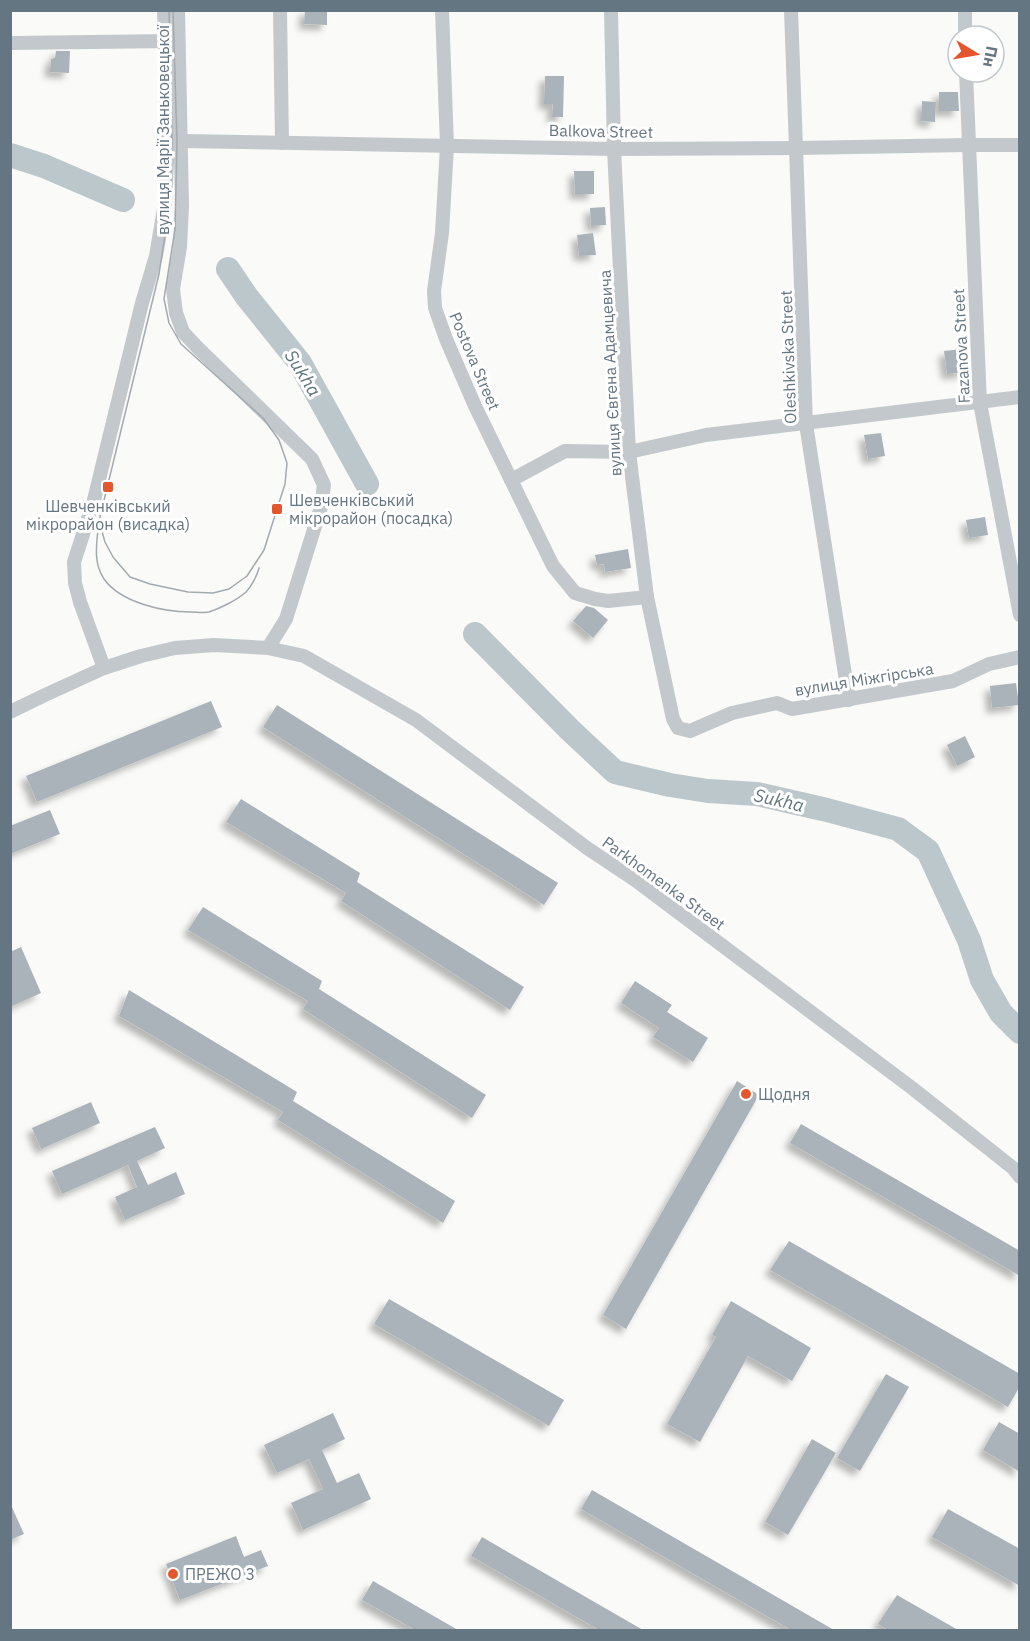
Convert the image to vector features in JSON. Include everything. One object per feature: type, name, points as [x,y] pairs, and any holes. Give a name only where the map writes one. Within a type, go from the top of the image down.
[{"type":"street","name":"вулиця Марії Заньковецької","points":[[105,668],[80,602],[75,583],[74,562],[94,500],[142,303],[156,256],[165,203],[168,142],[164,10]]},
{"type":"street","name":"вулиця Марії Заньковецької","points":[[178,10],[182,141],[180,237],[173,289],[176,313],[183,332],[312,459],[324,485],[321,507],[286,619],[268,648]]},
{"type":"street","points":[[280,10],[282,143]]},
{"type":"street","name":"Postova Street","points":[[442,10],[447,146],[442,233],[434,291],[435,308],[475,406],[553,566],[575,593],[608,601],[647,597]]},
{"type":"street","name":"вулиця Євгена Адамцевича","points":[[611,10],[614,149],[629,452],[647,597],[673,719],[678,728]]},
{"type":"street","name":"Oleshkivska Street","points":[[791,10],[806,423],[849,700]]},
{"type":"street","points":[[10,43],[179,40]]},
{"type":"street","name":"Fazanova Street","points":[[966,84],[980,403],[1020,615]]},
{"type":"street","name":"Balkova Street","points":[[182,141],[614,149],[1020,145]]},
{"type":"street","points":[[511,480],[565,451],[629,452],[706,435],[1020,397]]},
{"type":"street","name":"Parkhomenka Street","points":[[10,712],[105,668],[175,648],[214,645],[268,648],[304,656],[416,720],[903,1081],[1013,1168],[1020,1177]]},
{"type":"street","name":"вулиця Міжгірська","points":[[678,728],[690,730],[732,713],[777,703],[792,709],[953,681],[988,664],[1020,657]]},
{"type":"building","points":[[305,10],[327,10],[327,25],[304,24]]},
{"type":"building","points":[[56,51],[70,51],[69,73],[50,72],[51,59],[55,58]]},
{"type":"building","points":[[545,76],[564,76],[563,117],[552,117],[553,104],[544,104]]},
{"type":"building","points":[[939,92],[958,92],[959,111],[939,111]]},
{"type":"building","points":[[922,101],[936,102],[935,122],[921,121]]},
{"type":"building","points":[[574,171],[594,171],[594,194],[575,194]]},
{"type":"building","points":[[605,207],[606,225],[591,226],[590,208]]},
{"type":"building","points":[[593,233],[596,255],[579,256],[577,235]]},
{"type":"building","points":[[963,349],[965,372],[947,374],[944,351]]},
{"type":"building","points":[[881,433],[885,456],[868,459],[864,435]]},
{"type":"building","points":[[985,517],[988,535],[969,538],[966,520]]},
{"type":"building","points":[[628,549],[631,568],[605,572],[604,564],[597,565],[595,555]]},
{"type":"building","points":[[586,606],[594,608],[608,620],[593,638],[573,621]]},
{"type":"building","points":[[1016,683],[1019,705],[992,708],[990,686]]},
{"type":"building","points":[[211,701],[222,727],[37,802],[26,776]]},
{"type":"building","points":[[277,705],[558,883],[544,905],[263,727]]},
{"type":"building","points":[[965,736],[975,757],[957,766],[947,745]]},
{"type":"building","points":[[241,799],[360,873],[357,882],[524,987],[510,1010],[341,901],[346,893],[226,822]]},
{"type":"building","points":[[50,810],[60,834],[10,854],[10,826]]},
{"type":"building","points":[[203,907],[322,981],[319,989],[486,1095],[472,1118],[303,1009],[308,1001],[188,930]]},
{"type":"building","points":[[21,947],[41,993],[10,1007],[10,952]]},
{"type":"building","points":[[635,981],[672,1005],[667,1012],[708,1038],[693,1062],[653,1037],[659,1028],[621,1003]]},
{"type":"building","points":[[129,990],[297,1092],[293,1101],[455,1201],[443,1223],[278,1120],[283,1112],[119,1016]]},
{"type":"building","points":[[737,1081],[759,1095],[626,1329],[603,1315]]},
{"type":"building","points":[[91,1102],[100,1123],[41,1149],[32,1128]]},
{"type":"building","points":[[801,1124],[1020,1251],[1020,1276],[790,1143]]},
{"type":"building","points":[[155,1127],[165,1148],[137,1161],[148,1185],[176,1172],[185,1194],[125,1220],[115,1197],[137,1187],[128,1165],[62,1194],[52,1171]]},
{"type":"building","points":[[789,1241],[1020,1374],[1020,1386],[1008,1407],[770,1270]]},
{"type":"building","points":[[389,1299],[564,1400],[549,1426],[374,1324]]},
{"type":"building","points":[[731,1301],[811,1348],[792,1381],[748,1356],[700,1442],[667,1424],[716,1337],[712,1335]]},
{"type":"building","points":[[886,1374],[909,1387],[860,1471],[837,1458]]},
{"type":"building","points":[[333,1413],[345,1439],[322,1450],[337,1483],[359,1473],[371,1499],[303,1530],[291,1503],[323,1489],[309,1459],[277,1473],[264,1445]]},
{"type":"building","points":[[999,1422],[1020,1434],[1020,1472],[983,1450]]},
{"type":"building","points":[[812,1439],[836,1453],[788,1535],[765,1522]]},
{"type":"building","points":[[592,1490],[834,1630],[791,1630],[581,1509]]},
{"type":"building","points":[[10,1503],[24,1534],[10,1540]]},
{"type":"building","points":[[948,1509],[1020,1549],[1020,1586],[932,1537]]},
{"type":"building","points":[[236,1536],[244,1557],[261,1550],[268,1566],[180,1600],[166,1564]]},
{"type":"building","points":[[482,1537],[643,1630],[599,1630],[471,1556]]},
{"type":"building","points":[[373,1581],[458,1630],[415,1630],[362,1600]]},
{"type":"building","points":[[897,1595],[958,1630],[888,1630],[878,1624]]},
{"type":"waterway","points":[[10,155],[44,166],[123,200]]},
{"type":"waterway","name":"Sukha","points":[[228,269],[247,297],[300,363],[367,484]]},
{"type":"waterway","name":"Sukha","points":[[475,634],[615,772],[708,791],[757,794],[898,829],[928,851],[969,940],[982,980],[1001,1013],[1020,1032]]},
{"type":"tram line","points":[[169,10],[172,142],[170,203],[159,274],[99,521],[105,542],[113,557],[130,577],[188,592],[213,593],[229,589],[247,576],[264,550],[285,484],[287,463],[279,440],[263,418],[181,344],[169,323],[164,299],[175,229],[177,142],[173,10]]},
{"type":"tram line","points":[[98,530],[97,561],[104,579],[121,594],[156,608],[180,612],[209,612],[234,601],[246,592],[259,568]]},
{"type":"place","name":"Шевченківський мікрорайон (висадка)","points":[[108,487]]},
{"type":"place","name":"Шевченківський мікрорайон (посадка)","points":[[277,509]]},
{"type":"place","name":"Щодня","points":[[746,1094]]},
{"type":"place","name":"ПРЕЖО 3","points":[[173,1574]]}]
